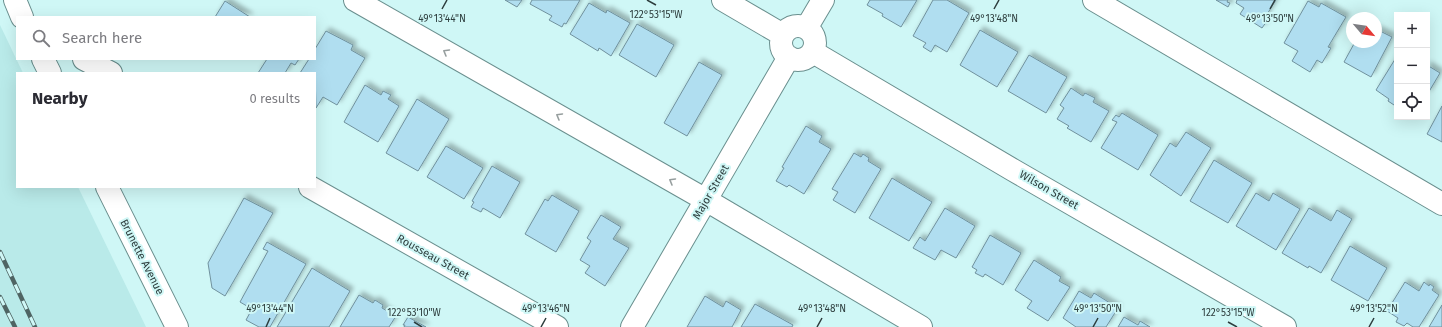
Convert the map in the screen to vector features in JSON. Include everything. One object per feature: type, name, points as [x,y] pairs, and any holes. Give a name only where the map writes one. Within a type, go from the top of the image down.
[{"type":"street","points":[[15,0],[22,16]]},
{"type":"street","points":[[355,0],[706,200],[921,327]]},
{"type":"street","points":[[723,0],[783,34]]},
{"type":"street","points":[[807,27],[823,0]]},
{"type":"street","points":[[1094,0],[1442,204]]},
{"type":"street","points":[[797,25],[807,27],[815,36],[816,41],[814,52],[804,59],[798,60],[789,57],[783,51],[781,46],[783,34],[786,30],[797,25]]},
{"type":"street","name":"Wilson Street","points":[[814,52],[1013,170],[1285,327]]},
{"type":"street","name":"Major Street","points":[[632,327],[789,57]]},
{"type":"street","points":[[44,60],[50,72]]},
{"type":"street","points":[[86,60],[109,72]]},
{"type":"street","name":"Brunette Avenue","points":[[108,188],[177,327]]},
{"type":"street","name":"Rousseau Street","points":[[312,188],[557,327]]},
{"type":"shaded area","points":[[0,25],[23,72],[16,72],[16,188],[78,188],[146,327],[0,327]]},
{"type":"building","points":[[505,0],[522,0],[517,7]]},
{"type":"building","points":[[532,0],[580,0],[566,24],[564,23],[562,27],[549,20],[552,16],[530,4]]},
{"type":"building","points":[[870,0],[917,0],[901,27],[867,5]]},
{"type":"building","points":[[933,0],[947,0],[969,13],[947,52],[935,45],[931,52],[923,47],[926,43],[913,36]]},
{"type":"building","points":[[1216,0],[1228,0],[1227,2],[1230,3],[1228,7]]},
{"type":"building","points":[[1237,0],[1276,0],[1264,19],[1267,21],[1262,28],[1240,14],[1244,8],[1236,3]]},
{"type":"building","points":[[225,1],[248,16],[216,16]]},
{"type":"building","points":[[1308,1],[1319,7],[1321,3],[1346,17],[1328,47],[1331,48],[1322,63],[1317,60],[1310,72],[1292,61],[1298,51],[1284,43]]},
{"type":"building","points":[[589,3],[606,13],[607,10],[630,23],[611,56],[599,48],[598,51],[570,34]]},
{"type":"building","points":[[637,24],[674,45],[656,77],[619,55]]},
{"type":"building","points":[[980,30],[1018,52],[997,87],[960,65]]},
{"type":"building","points":[[326,31],[353,45],[351,50],[365,58],[337,105],[323,97],[316,108],[316,72],[301,72],[308,60],[316,60],[316,47]]},
{"type":"building","points":[[1382,32],[1392,37],[1371,77],[1344,62],[1352,48],[1382,48]]},
{"type":"building","points":[[1029,55],[1067,77],[1046,113],[1008,91]]},
{"type":"building","points":[[266,60],[298,60],[295,65],[291,63],[286,72],[259,72]]},
{"type":"building","points":[[1394,61],[1394,105],[1388,101],[1389,99],[1376,90]]},
{"type":"building","points":[[699,62],[722,75],[687,136],[664,123]]},
{"type":"building","points":[[1430,67],[1440,73],[1430,90]]},
{"type":"building","points":[[365,85],[381,95],[383,91],[391,95],[388,99],[399,106],[378,142],[344,122]]},
{"type":"building","points":[[1071,88],[1083,96],[1085,93],[1095,98],[1093,102],[1109,111],[1091,142],[1067,128],[1069,126],[1057,119],[1064,108],[1060,105]]},
{"type":"building","points":[[417,99],[449,119],[418,171],[386,153]]},
{"type":"building","points":[[1442,106],[1442,142],[1427,134]]},
{"type":"building","points":[[1122,113],[1158,135],[1138,170],[1101,148],[1117,122],[1112,120],[1116,115],[1119,117]]},
{"type":"building","points":[[806,126],[822,136],[819,142],[831,149],[804,194],[789,185],[787,187],[776,181],[784,168],[782,167]]},
{"type":"building","points":[[1186,132],[1211,148],[1181,196],[1150,175],[1170,143],[1176,147]]},
{"type":"building","points":[[446,146],[483,168],[464,199],[427,177]]},
{"type":"building","points":[[854,153],[861,157],[863,154],[869,158],[868,161],[881,169],[855,213],[833,200],[838,192],[832,189]]},
{"type":"building","points":[[1214,160],[1252,183],[1228,223],[1190,201]]},
{"type":"building","points":[[492,166],[520,182],[500,218],[483,208],[481,212],[471,207],[474,202],[472,201]]},
{"type":"building","points":[[892,178],[932,202],[909,241],[869,218]]},
{"type":"building","points":[[1256,193],[1269,201],[1273,193],[1300,209],[1276,250],[1236,226]]},
{"type":"building","points":[[552,195],[579,211],[556,252],[525,234],[545,199],[548,201]]},
{"type":"building","points":[[244,198],[273,213],[225,296],[212,288],[208,263]]},
{"type":"building","points":[[945,208],[975,226],[956,258],[941,250],[935,260],[913,248],[920,237],[925,241]]},
{"type":"building","points":[[1309,208],[1331,221],[1337,210],[1352,219],[1321,273],[1309,266],[1308,268],[1282,253]]},
{"type":"building","points":[[601,215],[621,227],[613,239],[629,248],[605,286],[585,273],[590,266],[580,260],[591,241],[587,238]]},
{"type":"building","points":[[990,235],[1021,253],[1003,285],[985,274],[983,277],[975,273],[977,270],[972,267]]},
{"type":"building","points":[[267,242],[306,264],[270,327],[259,327],[246,320],[252,309],[240,302],[268,251],[263,249]]},
{"type":"building","points":[[1350,246],[1387,268],[1368,301],[1331,280]]},
{"type":"building","points":[[1034,260],[1061,277],[1059,281],[1070,287],[1048,321],[1027,308],[1032,301],[1015,290]]},
{"type":"building","points":[[312,268],[350,291],[329,327],[277,327]]},
{"type":"building","points":[[1405,282],[1419,291],[1424,282],[1429,286],[1430,284],[1434,287],[1432,290],[1439,295],[1419,327],[1413,327],[1407,323],[1404,326],[1396,322],[1398,318],[1387,311]]},
{"type":"building","points":[[1079,291],[1091,298],[1094,293],[1118,308],[1106,327],[1076,327],[1063,318]]},
{"type":"building","points":[[359,295],[373,303],[375,300],[383,305],[382,308],[396,316],[389,327],[340,327]]},
{"type":"building","points":[[705,296],[723,307],[726,301],[741,310],[732,327],[687,327]]},
{"type":"building","points":[[755,304],[793,325],[792,327],[741,327]]},
{"type":"building","points":[[1442,305],[1442,327],[1429,327]]},
{"type":"building","points":[[408,317],[426,327],[404,327],[405,325],[403,325]]},
{"type":"building","points":[[1124,317],[1138,325],[1140,321],[1150,327],[1118,327]]},
{"type":"railway","points":[[0,252],[35,327]]},
{"type":"railway","points":[[0,297],[15,327]]}]
